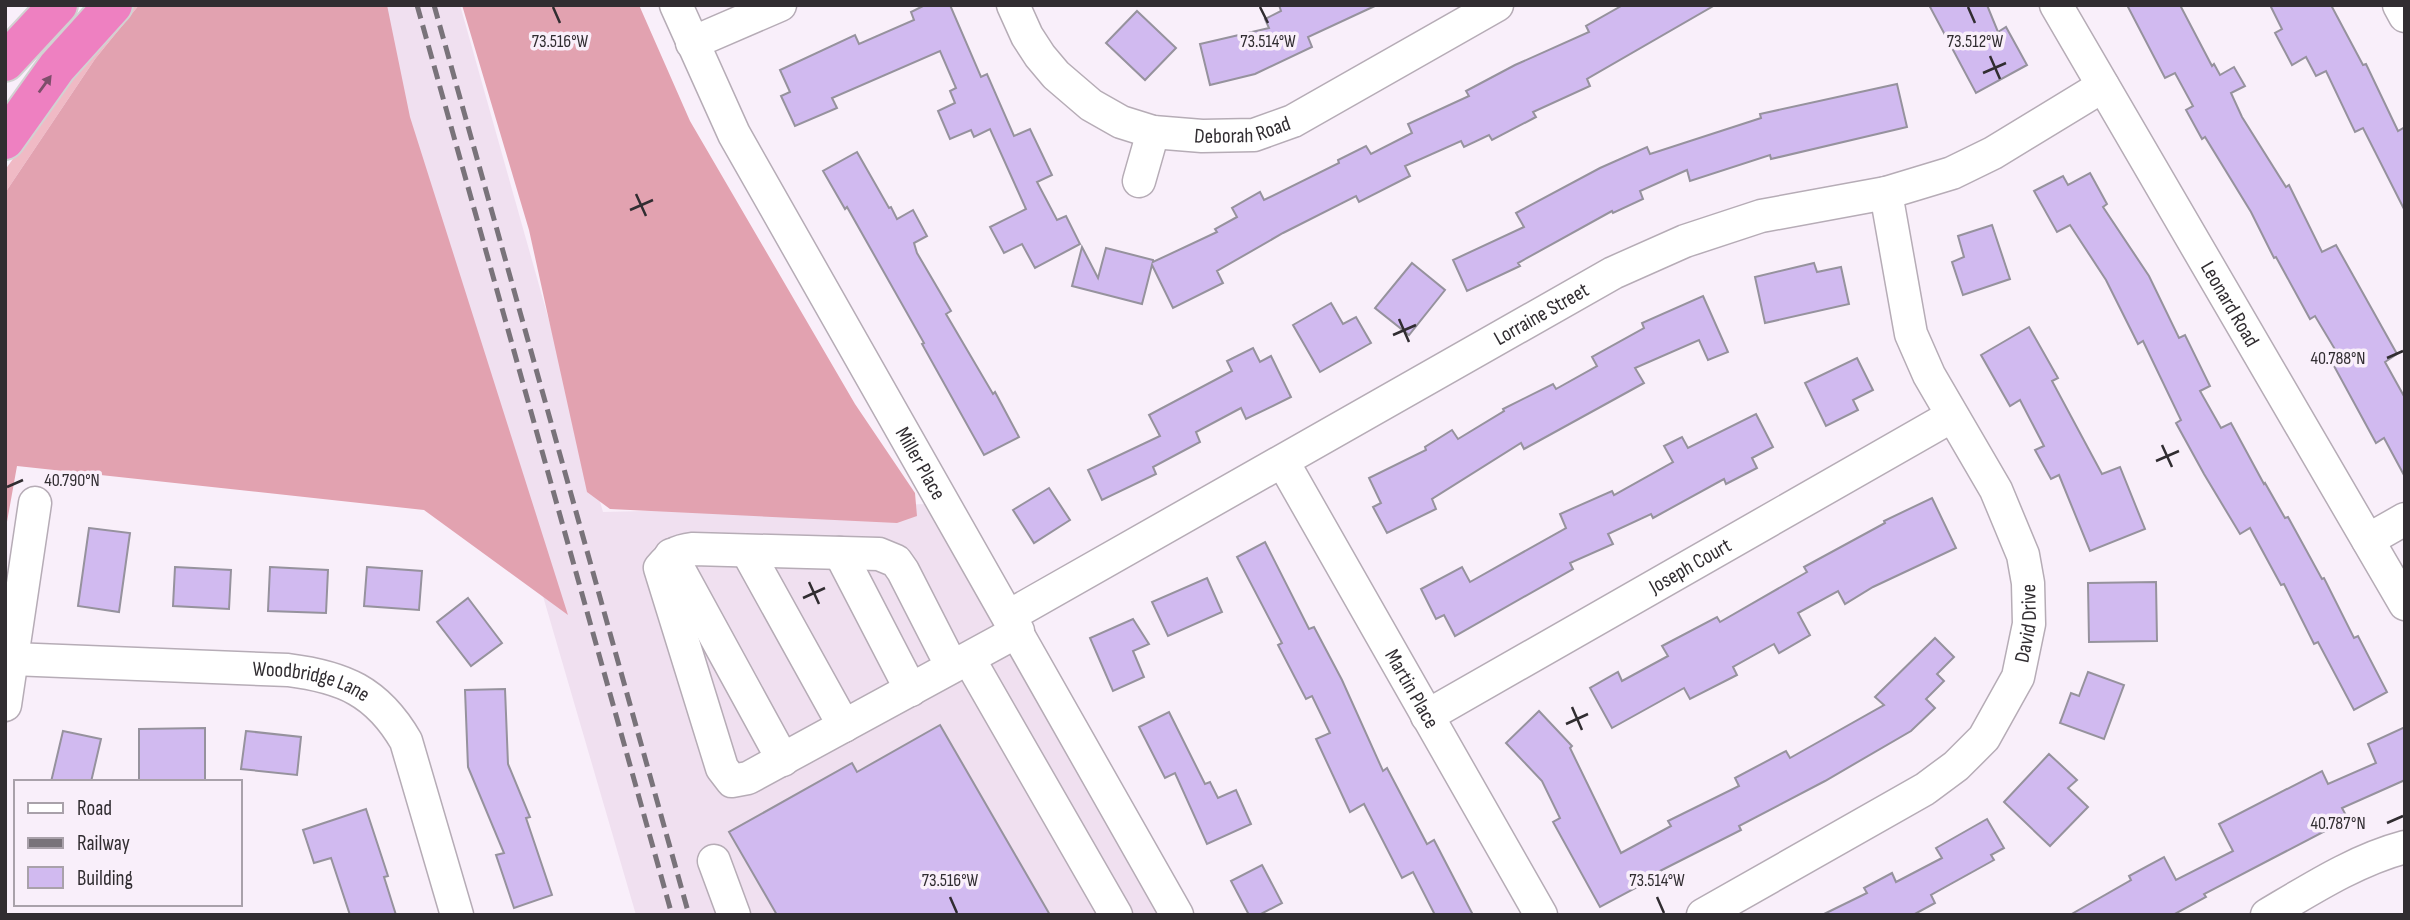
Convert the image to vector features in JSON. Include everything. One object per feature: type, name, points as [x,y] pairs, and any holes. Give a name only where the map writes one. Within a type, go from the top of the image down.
[{"type":"highway","points":[[5,62],[58,5]]},
{"type":"highway","points":[[5,140],[57,67],[113,5]]},
{"type":"street","name":"Miller Place","points":[[676,5],[734,134],[1177,915]]},
{"type":"street","points":[[692,43],[780,5]]},
{"type":"street","name":"Deborah Road","points":[[1013,5],[1027,36],[1056,75],[1091,105],[1121,122],[1153,132],[1202,136],[1254,135],[1293,121],[1497,5]]},
{"type":"street","name":"Leonard Road","points":[[2056,5],[2405,604]]},
{"type":"street","points":[[2399,5],[2405,16]]},
{"type":"street","name":"Lorraine Street","points":[[671,555],[660,568],[722,768],[732,781],[748,778],[960,663],[1014,624],[1283,462],[1613,274],[1685,241],[1761,216],[1886,193],[1952,173],[1993,153],[2103,86]]},
{"type":"street","points":[[1139,181],[1153,132]]},
{"type":"street","name":"David Drive","points":[[1703,915],[1925,789],[1956,766],[1984,737],[2018,677],[2029,624],[2028,583],[2023,555],[1996,490],[1929,376],[1912,334],[1886,193]]},
{"type":"street","name":"Joseph Court","points":[[1427,716],[1952,416]]},
{"type":"street","name":"Martin Place","points":[[1283,462],[1541,915]]},
{"type":"street","points":[[5,705],[35,503]]},
{"type":"street","points":[[2368,540],[2405,519]]},
{"type":"street","points":[[783,760],[671,555],[677,551],[693,549],[879,554],[895,561],[1116,915]]},
{"type":"street","points":[[747,551],[844,726]]},
{"type":"street","points":[[840,553],[911,690]]},
{"type":"street","name":"Woodbridge Lane","points":[[12,659],[288,670],[319,674],[370,697],[392,718],[405,741],[457,915]]},
{"type":"street","points":[[2267,915],[2327,880],[2372,858],[2405,847]]},
{"type":"street","points":[[714,861],[734,915]]},
{"type":"shaded area","points":[[129,5],[139,5],[95,59],[5,193],[5,170],[82,62]]},
{"type":"shaded area","points":[[139,5],[387,5],[410,117],[568,615],[424,510],[17,466],[5,533],[5,193],[95,59]]},
{"type":"shaded area","points":[[378,5],[460,5],[603,512],[928,504],[1161,915],[636,915],[517,507]]},
{"type":"shaded area","points":[[462,5],[639,5],[690,121],[855,404],[915,493],[917,516],[897,523],[610,509],[587,492],[529,230]]},
{"type":"building","points":[[925,5],[950,5],[981,77],[987,74],[1014,136],[1030,129],[1052,175],[1037,182],[1057,220],[1066,216],[1080,244],[1035,268],[1022,244],[1004,253],[990,227],[1026,209],[990,129],[974,137],[971,130],[950,139],[938,111],[955,103],[950,91],[956,88],[940,51],[832,98],[837,108],[795,126],[781,96],[790,92],[780,70],[855,35],[859,44],[914,20],[911,12]]},
{"type":"building","points":[[1279,5],[1377,5],[1308,37],[1312,47],[1255,74],[1210,85],[1200,44],[1269,28],[1265,19],[1281,11]]},
{"type":"building","points":[[1623,5],[1715,5],[1587,79],[1590,86],[1533,112],[1536,117],[1492,140],[1489,135],[1464,147],[1461,141],[1405,166],[1410,176],[1359,202],[1356,196],[1283,233],[1217,271],[1223,283],[1173,308],[1152,265],[1142,304],[1072,286],[1082,247],[1098,278],[1106,248],[1153,262],[1217,232],[1215,229],[1237,217],[1232,208],[1260,192],[1264,200],[1339,163],[1338,160],[1366,146],[1371,154],[1412,133],[1408,124],[1469,96],[1466,91],[1515,65],[1589,32],[1586,26]]},
{"type":"building","points":[[1929,5],[1987,5],[1998,32],[2006,27],[2027,65],[1976,93]]},
{"type":"building","points":[[2127,5],[2180,5],[2212,66],[2214,64],[2220,75],[2234,67],[2245,86],[2231,93],[2242,117],[2286,187],[2289,185],[2322,252],[2336,245],[2397,354],[2385,362],[2405,398],[2405,477],[2384,438],[2376,443],[2328,355],[2336,351],[2315,316],[2310,319],[2251,212],[2205,137],[2202,139],[2186,110],[2193,106],[2175,73],[2165,78]]},
{"type":"building","points":[[2270,5],[2331,5],[2363,65],[2366,64],[2398,131],[2405,127],[2405,211],[2363,128],[2355,132],[2326,71],[2316,76],[2306,57],[2292,65],[2275,33],[2282,29]]},
{"type":"building","points":[[1137,11],[1176,48],[1145,80],[1106,43]]},
{"type":"building","points":[[1897,84],[1907,127],[1771,159],[1770,155],[1690,181],[1687,170],[1640,191],[1643,199],[1613,213],[1612,211],[1518,263],[1520,266],[1467,291],[1453,260],[1524,227],[1516,213],[1600,168],[1647,147],[1650,154],[1761,118],[1760,114]]},
{"type":"building","points":[[857,152],[897,219],[913,210],[927,236],[914,243],[917,253],[951,311],[946,314],[993,394],[995,392],[1019,437],[984,455],[847,207],[845,209],[823,171]]},
{"type":"building","points":[[2090,173],[2107,204],[2103,207],[2149,276],[2179,338],[2185,335],[2210,386],[2200,391],[2221,428],[2231,423],[2264,484],[2285,518],[2288,517],[2322,579],[2324,578],[2354,638],[2358,636],[2387,692],[2354,710],[2318,642],[2314,644],[2284,584],[2281,585],[2250,528],[2240,534],[2204,474],[2176,423],[2181,420],[2143,341],[2138,344],[2106,280],[2070,225],[2057,232],[2034,191],[2063,176],[2068,185]]},
{"type":"building","points":[[1992,225],[2010,279],[1963,295],[1952,262],[1964,257],[1958,236]]},
{"type":"building","points":[[1412,263],[1445,290],[1409,335],[1375,308]]},
{"type":"building","points":[[1814,263],[1817,272],[1841,267],[1849,304],[1765,323],[1755,277]]},
{"type":"building","points":[[1703,296],[1728,352],[1708,360],[1699,340],[1635,368],[1644,383],[1524,449],[1521,443],[1432,499],[1436,509],[1387,533],[1373,507],[1381,503],[1369,478],[1426,450],[1425,447],[1452,430],[1458,439],[1504,411],[1503,409],[1553,384],[1556,389],[1597,366],[1592,357],[1644,328],[1642,323]]},
{"type":"building","points":[[1331,303],[1343,324],[1356,317],[1371,343],[1320,372],[1293,325]]},
{"type":"building","points":[[2029,327],[2058,378],[2052,381],[2102,474],[2120,467],[2145,529],[2090,551],[2059,475],[2051,479],[2035,450],[2044,446],[2020,400],[2010,406],[1981,355]]},
{"type":"building","points":[[1253,348],[1260,362],[1271,356],[1291,397],[1246,419],[1241,408],[1196,432],[1200,442],[1153,467],[1156,474],[1102,500],[1088,470],[1160,436],[1149,415],[1232,371],[1227,361]]},
{"type":"building","points":[[1857,358],[1873,390],[1853,400],[1858,410],[1826,426],[1805,383]]},
{"type":"building","points":[[1756,414],[1773,447],[1752,458],[1757,468],[1726,484],[1724,479],[1653,518],[1651,514],[1608,534],[1613,544],[1570,563],[1573,569],[1455,636],[1444,615],[1436,619],[1421,589],[1462,567],[1470,582],[1566,528],[1560,514],[1612,491],[1614,495],[1673,462],[1664,446],[1682,437],[1688,448]]},
{"type":"building","points":[[1049,488],[1070,520],[1034,543],[1013,510]]},
{"type":"building","points":[[1932,498],[1956,548],[1873,587],[1845,604],[1838,591],[1798,613],[1810,635],[1779,653],[1774,644],[1733,667],[1737,675],[1690,699],[1684,688],[1612,728],[1590,688],[1618,672],[1622,681],[1668,656],[1662,646],[1717,617],[1720,622],[1807,572],[1804,567],[1885,523],[1884,521]]},
{"type":"building","points":[[89,528],[130,533],[119,612],[78,606]]},
{"type":"building","points":[[1265,542],[1309,629],[1314,627],[1342,680],[1383,771],[1387,768],[1427,844],[1434,840],[1473,915],[1435,915],[1413,872],[1402,878],[1364,804],[1350,812],[1316,739],[1330,733],[1312,696],[1306,699],[1278,645],[1282,643],[1237,557]]},
{"type":"building","points":[[175,567],[231,570],[229,609],[173,606]]},
{"type":"building","points":[[270,567],[328,570],[326,613],[268,611]]},
{"type":"building","points":[[367,567],[422,571],[419,610],[364,606]]},
{"type":"building","points":[[1207,578],[1222,612],[1168,636],[1152,602]]},
{"type":"building","points":[[2156,582],[2157,641],[2089,642],[2088,583]]},
{"type":"building","points":[[468,598],[502,643],[471,666],[437,622]]},
{"type":"building","points":[[1133,619],[1149,644],[1133,651],[1144,677],[1113,691],[1090,638]]},
{"type":"building","points":[[1935,638],[1954,657],[1937,674],[1944,681],[1926,699],[1935,708],[1911,731],[1825,781],[1739,826],[1741,830],[1658,872],[1660,875],[1600,907],[1553,822],[1560,818],[1542,781],[1506,743],[1539,711],[1572,746],[1570,748],[1621,853],[1671,826],[1668,821],[1739,786],[1735,778],[1786,751],[1790,758],[1884,705],[1875,697]]},
{"type":"building","points":[[2088,672],[2124,685],[2104,739],[2060,723],[2071,693],[2079,696]]},
{"type":"building","points":[[505,689],[508,764],[530,817],[526,818],[552,895],[514,908],[496,855],[504,853],[468,767],[465,690]]},
{"type":"building","points":[[1169,712],[1205,784],[1210,782],[1218,798],[1236,790],[1251,824],[1207,844],[1175,773],[1165,778],[1139,727]]},
{"type":"building","points":[[940,725],[1050,915],[777,915],[729,832],[852,763],[857,772]]},
{"type":"building","points":[[2405,727],[2405,780],[2342,808],[2348,819],[2204,894],[2206,897],[2173,915],[2070,915],[2131,880],[2129,876],[2164,857],[2176,880],[2233,851],[2219,824],[2322,771],[2328,784],[2376,763],[2368,744]]},
{"type":"building","points":[[205,728],[205,780],[139,780],[139,729]]},
{"type":"building","points":[[63,731],[101,739],[91,780],[51,780]]},
{"type":"building","points":[[246,731],[301,737],[297,775],[241,769]]},
{"type":"building","points":[[2049,754],[2077,780],[2068,788],[2088,807],[2050,846],[2004,802]]},
{"type":"building","points":[[366,809],[388,876],[384,877],[396,915],[350,915],[331,858],[314,863],[303,830]]},
{"type":"building","points":[[1987,819],[2004,848],[1991,855],[1994,860],[1931,895],[1935,903],[1913,915],[1822,915],[1867,893],[1864,888],[1892,873],[1896,882],[1942,858],[1936,848]]},
{"type":"building","points":[[1262,865],[1282,903],[1259,915],[1249,915],[1231,881]]},
{"type":"railway","points":[[417,5],[672,915]]},
{"type":"railway","points":[[434,5],[689,915]]}]
